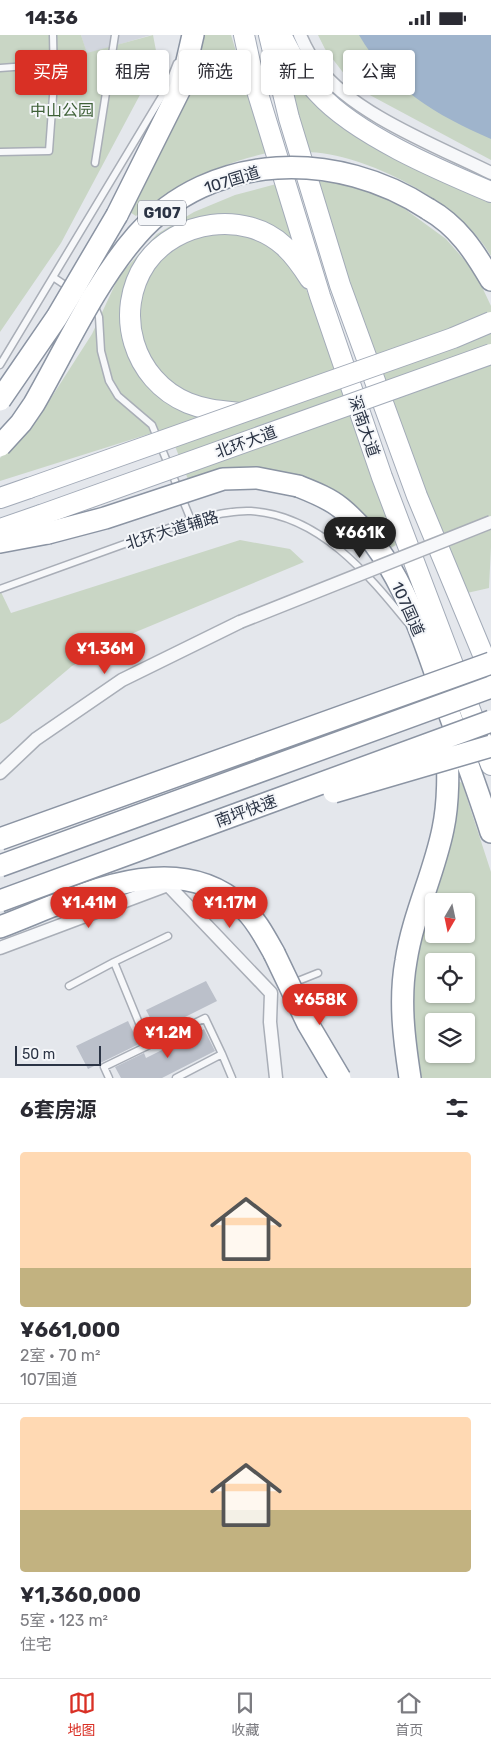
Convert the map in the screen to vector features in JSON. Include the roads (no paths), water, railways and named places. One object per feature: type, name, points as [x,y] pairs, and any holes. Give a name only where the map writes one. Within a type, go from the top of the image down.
[{"type":"highway","points":[[0,400],[57,317],[117,215],[177,95],[186,71],[187,43]]},
{"type":"highway","name":"107国道","points":[[0,446],[22,423],[115,263],[139,233],[184,197],[243,173],[282,167],[301,167],[342,171],[379,182],[446,219],[463,236],[491,280]]},
{"type":"highway","name":"107国道","points":[[0,542],[45,524],[98,520],[223,479],[257,477],[298,485],[321,495],[340,507],[372,542],[396,582],[433,667],[491,832]]},
{"type":"highway","points":[[0,839],[489,666]]},
{"type":"highway","name":"南坪快速","points":[[0,866],[491,687]]},
{"type":"highway","points":[[410,1078],[403,1023],[403,978],[409,940],[444,828],[448,781],[443,694]]},
{"type":"highway","name":"南坪快速","points":[[0,901],[491,721]]},
{"type":"highway","points":[[218,821],[368,782],[491,746]]},
{"type":"highway","points":[[0,927],[113,885],[140,879],[168,877],[194,881],[219,890],[242,906],[259,927],[274,953],[308,1024],[340,1078]]},
{"type":"main road","name":"深南大道","points":[[244,35],[254,81],[320,296],[382,477],[491,765]]},
{"type":"main road","name":"深南大道","points":[[269,35],[289,118],[340,285],[417,496],[489,666]]},
{"type":"main road","points":[[281,35],[306,79],[338,112],[384,141],[491,192]]},
{"type":"main road","points":[[240,413],[203,408],[187,402],[164,388],[147,371],[135,349],[129,325],[131,300],[137,281],[147,263],[164,245],[184,232],[218,224],[236,225],[254,229],[284,246],[304,270],[320,296]]},
{"type":"main road","name":"北环大道","points":[[0,498],[454,338],[491,322]]},
{"type":"main road","name":"北环大道","points":[[0,529],[45,524],[491,354]]},
{"type":"street","points":[[300,35],[318,69],[336,87],[357,103],[491,173]]},
{"type":"street","points":[[0,773],[36,739],[122,680],[240,623],[491,522]]},
{"type":"street","points":[[0,948],[168,885],[271,993],[270,1022],[276,1078]]},
{"type":"street","points":[[271,993],[284,987],[330,1078]]},
{"type":"lane","points":[[53,35],[54,50]]},
{"type":"lane","points":[[96,163],[115,35]]},
{"type":"lane","points":[[0,365],[168,86],[187,43]]},
{"type":"lane","points":[[0,68],[15,67]]},
{"type":"lane","points":[[0,152],[49,151],[52,95]]},
{"type":"lane","points":[[53,277],[76,292]]},
{"type":"lane","points":[[84,297],[95,305],[98,311],[101,351],[109,381],[118,396],[152,425],[191,520]]},
{"type":"lane","name":"北环大道辅路","points":[[0,589],[191,520],[221,513],[250,511],[277,515],[323,537],[369,578],[410,626],[433,667]]},
{"type":"lane","points":[[69,986],[168,936]]},
{"type":"lane","points":[[114,962],[148,1045]]},
{"type":"lane","points":[[284,987],[318,973]]},
{"type":"lane","points":[[109,1078],[104,1067],[205,1018],[232,1078]]},
{"type":"lane","points":[[176,1078],[186,1076],[222,1054]]},
{"type":"water","points":[[359,35],[491,35],[491,139],[433,110],[412,95],[415,95],[415,50],[369,50]]},
{"type":"park label","name":"中山公园","points":[[62,110]]}]
